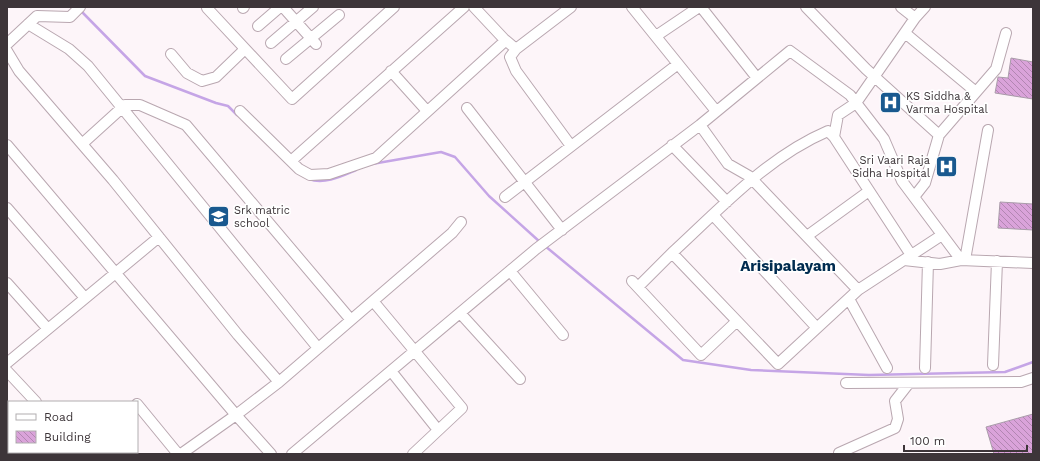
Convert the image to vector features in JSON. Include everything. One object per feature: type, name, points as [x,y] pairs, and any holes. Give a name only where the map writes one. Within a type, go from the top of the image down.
[{"type":"street","points":[[7,44],[37,16],[70,17],[80,7]]},
{"type":"street","points":[[207,7],[244,49],[292,99],[394,7]]},
{"type":"street","points":[[258,26],[281,7],[313,41]]},
{"type":"street","points":[[272,44],[313,7]]},
{"type":"street","points":[[291,161],[464,7]]},
{"type":"street","points":[[474,7],[505,41],[516,49]]},
{"type":"street","points":[[571,7],[516,49],[510,57],[516,71],[571,146]]},
{"type":"street","points":[[632,7],[716,111]]},
{"type":"street","points":[[656,36],[700,7],[757,78]]},
{"type":"street","points":[[806,7],[874,77],[939,135]]},
{"type":"street","points":[[901,7],[915,18]]},
{"type":"street","points":[[834,137],[838,115],[856,103],[915,18],[925,7]]},
{"type":"street","points":[[286,59],[313,41],[339,15]]},
{"type":"street","points":[[28,24],[69,49],[88,66],[318,348]]},
{"type":"street","points":[[905,32],[976,92]]},
{"type":"street","points":[[914,197],[925,183],[939,135],[996,69],[1006,33]]},
{"type":"street","points":[[240,111],[299,169],[310,175],[329,174],[376,158],[505,41]]},
{"type":"street","points":[[171,54],[187,73],[202,81],[216,77],[244,49]]},
{"type":"street","points":[[7,50],[19,71],[82,144],[238,335],[279,382]]},
{"type":"street","points":[[292,454],[543,244],[700,124],[790,51],[850,95],[884,139],[902,181],[942,235],[963,260]]},
{"type":"street","points":[[505,197],[678,64]]},
{"type":"street","points":[[391,71],[427,111]]},
{"type":"street","points":[[82,144],[125,105],[140,105],[186,125],[351,320]]},
{"type":"street","points":[[467,108],[562,230]]},
{"type":"street","points":[[700,124],[728,164],[752,179],[858,290]]},
{"type":"street","points":[[963,260],[988,130]]},
{"type":"street","points":[[737,321],[701,355],[635,284],[672,253],[752,179],[812,138],[828,131],[834,137],[869,191],[907,258],[940,264],[963,260],[1033,263]]},
{"type":"street","points":[[7,145],[236,415],[271,454]]},
{"type":"street","points":[[672,145],[727,202]]},
{"type":"street","points":[[807,236],[869,191]]},
{"type":"street","points":[[7,208],[85,298]]},
{"type":"street","points":[[713,215],[817,328]]},
{"type":"street","points":[[182,454],[279,382],[452,233],[461,222]]},
{"type":"street","points":[[672,253],[778,364],[858,290],[942,235]]},
{"type":"street","points":[[7,363],[159,238]]},
{"type":"street","points":[[994,365],[997,261]]},
{"type":"street","points":[[925,368],[928,262]]},
{"type":"street","points":[[510,271],[563,335]]},
{"type":"street","points":[[7,283],[48,329]]},
{"type":"street","points":[[849,299],[887,368]]},
{"type":"street","points":[[373,301],[462,408],[417,452]]},
{"type":"street","points":[[460,314],[520,379]]},
{"type":"street","points":[[7,371],[35,401]]},
{"type":"street","points":[[391,371],[438,430]]},
{"type":"street","points":[[846,383],[1021,382],[1033,378]]},
{"type":"street","points":[[839,453],[895,428],[898,420],[894,401],[908,383]]},
{"type":"street","points":[[138,406],[178,454]]},
{"type":"building","points":[[1011,58],[1033,62],[1033,99],[995,93],[998,77],[1008,78]]},
{"type":"building","points":[[942,157],[956,164],[950,177],[936,170]]},
{"type":"building","points":[[1000,202],[1033,204],[1033,230],[998,228]]},
{"type":"building","points":[[1033,414],[1033,454],[994,454],[986,427]]},
{"type":"waterway","points":[[83,13],[145,76],[216,103],[228,106],[237,115]]},
{"type":"waterway","points":[[372,164],[441,152],[455,157],[489,196],[540,242]]},
{"type":"waterway","points":[[309,179],[315,181],[327,180],[356,170]]},
{"type":"waterway","points":[[545,246],[683,360],[751,370],[869,375],[1005,372],[1033,362]]},
{"type":"place","name":"KS Siddha & Varma Hospital","points":[[891,102]]},
{"type":"place","name":"Sri Vaari Raja Sidha Hospital","points":[[946,166]]},
{"type":"place","name":"Srk matric school","points":[[218,216]]},
{"type":"district","name":"Arisipalayam","points":[[788,266]]}]
